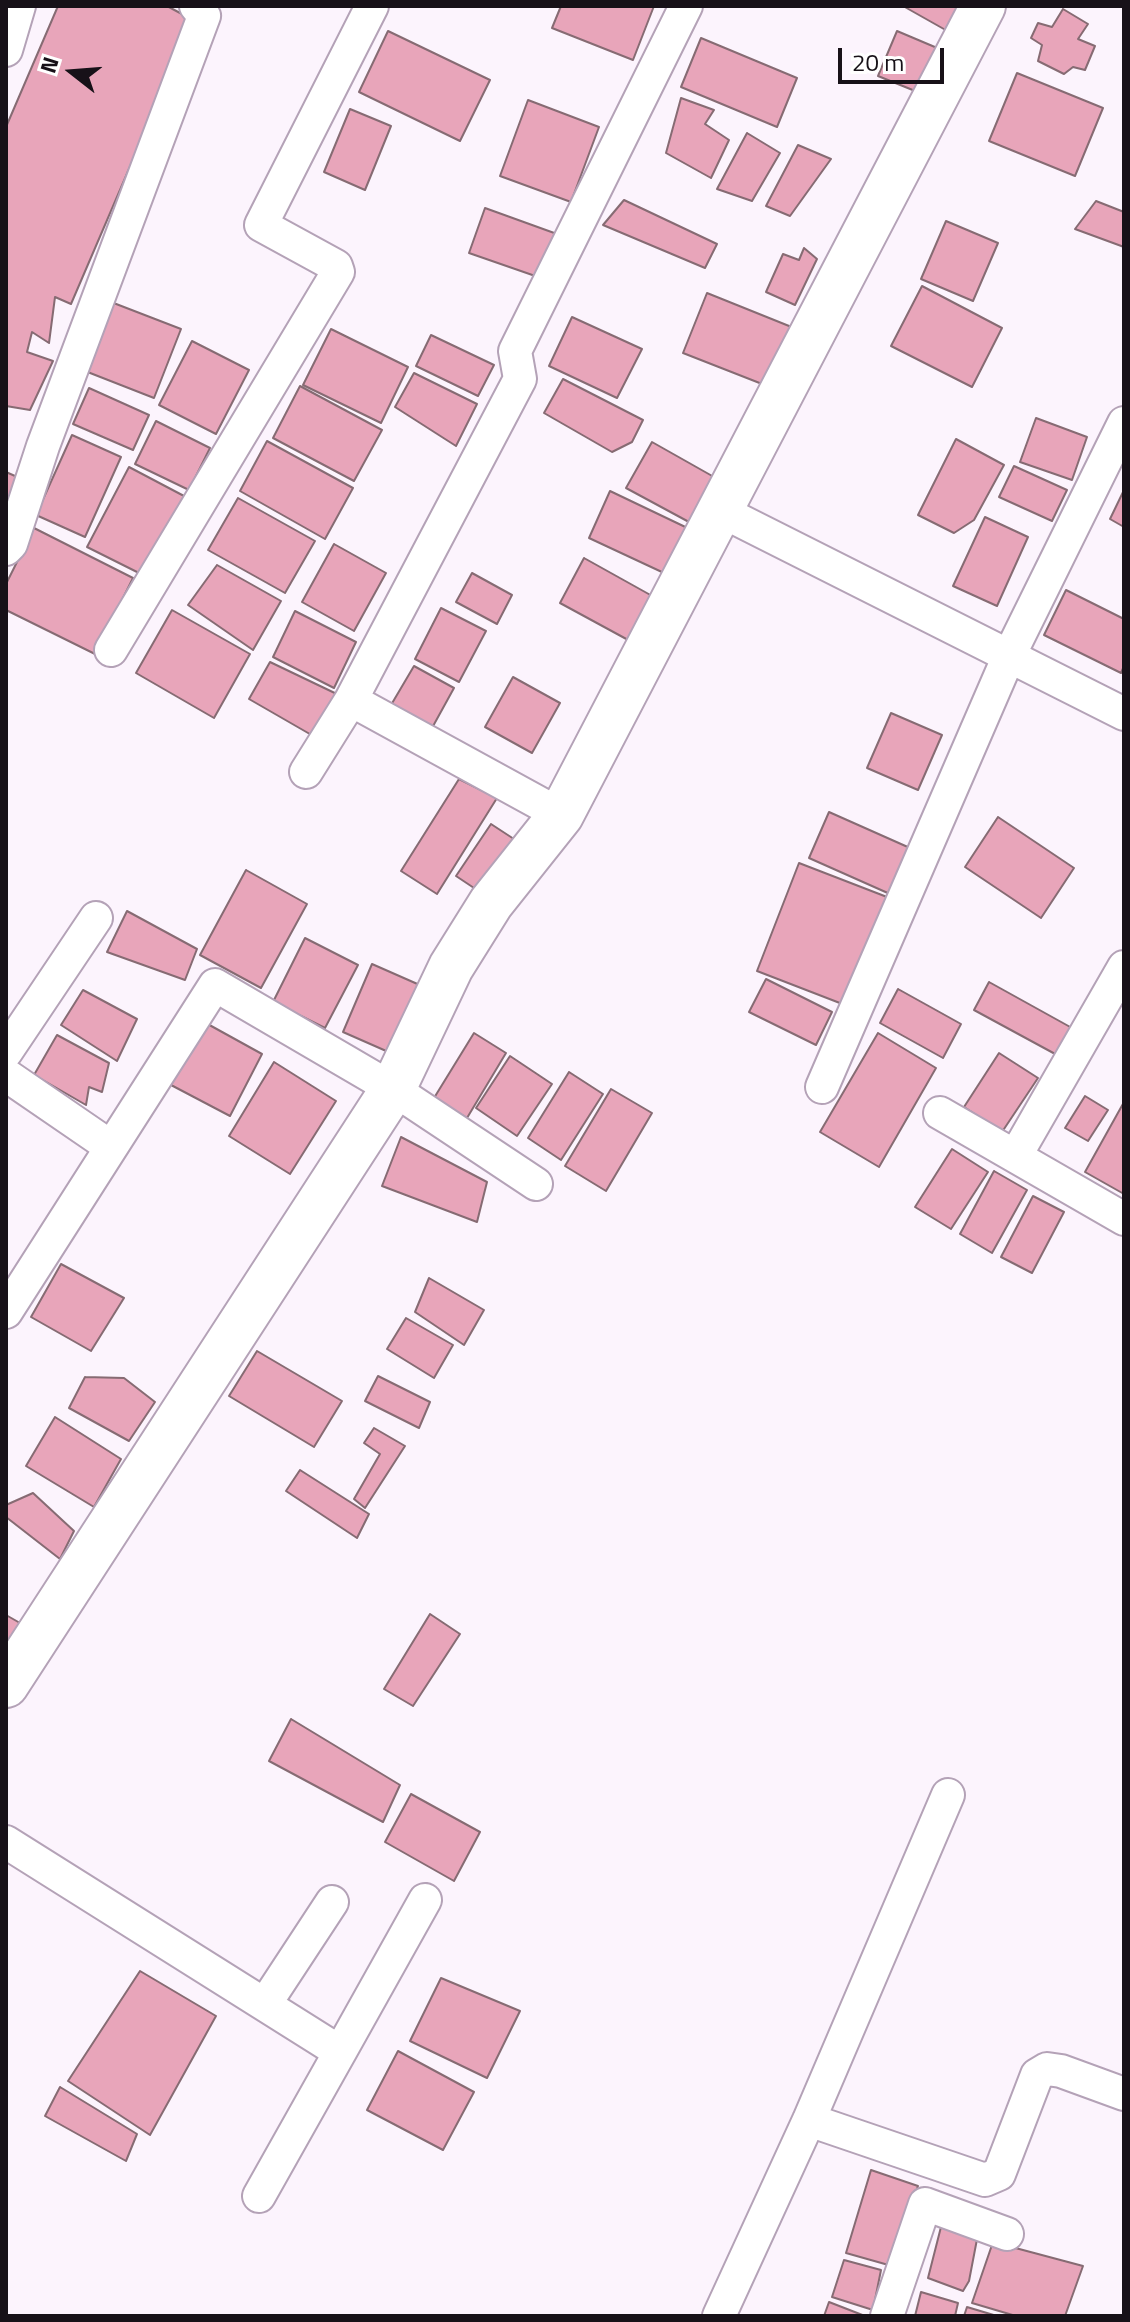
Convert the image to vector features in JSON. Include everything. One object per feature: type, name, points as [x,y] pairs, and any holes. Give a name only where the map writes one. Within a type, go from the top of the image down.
[{"type":"street","points":[[6,50],[19,6]]},
{"type":"street","points":[[6,549],[11,544],[43,446],[204,16],[196,6]]},
{"type":"street","points":[[111,650],[338,272],[336,266],[261,225],[372,6]]},
{"type":"street","points":[[306,772],[351,700],[520,379],[515,351],[686,6]]},
{"type":"street","points":[[6,1685],[393,1089],[451,967],[491,903],[561,815],[983,6]]},
{"type":"street","points":[[822,1087],[1008,658],[1124,423]]},
{"type":"street","points":[[721,511],[1124,714]]},
{"type":"street","points":[[351,700],[561,815]]},
{"type":"street","points":[[6,1052],[96,918]]},
{"type":"street","points":[[1016,1155],[1124,967]]},
{"type":"street","points":[[6,1312],[215,985],[393,1089],[536,1184]]},
{"type":"street","points":[[6,1075],[111,1147]]},
{"type":"street","points":[[940,1113],[1124,1219]]},
{"type":"street","points":[[719,2316],[809,2120],[948,1795]]},
{"type":"street","points":[[6,1842],[340,2052]]},
{"type":"street","points":[[259,2196],[425,1900]]},
{"type":"street","points":[[265,2004],[332,1902]]},
{"type":"street","points":[[809,2120],[985,2180],[999,2174],[1037,2075],[1047,2069],[1061,2071],[1124,2094]]},
{"type":"street","points":[[887,2316],[925,2204],[1007,2234]]},
{"type":"building","points":[[58,6],[167,6],[193,20],[71,304],[55,297],[49,343],[32,332],[27,352],[53,361],[30,410],[6,406],[6,127]]},
{"type":"building","points":[[561,6],[654,6],[633,60],[552,28]]},
{"type":"building","points":[[903,6],[974,6],[958,37]]},
{"type":"building","points":[[1063,9],[1088,24],[1078,39],[1095,46],[1085,70],[1073,67],[1064,74],[1038,61],[1042,45],[1031,38],[1038,23],[1052,27]]},
{"type":"building","points":[[388,31],[490,80],[460,141],[359,92]]},
{"type":"building","points":[[897,31],[949,53],[930,97],[878,76]]},
{"type":"building","points":[[701,38],[797,78],[777,127],[681,87]]},
{"type":"building","points":[[1017,73],[1103,108],[1075,176],[989,141]]},
{"type":"building","points":[[681,98],[714,110],[705,124],[729,140],[711,178],[666,153]]},
{"type":"building","points":[[528,100],[599,127],[571,202],[500,176]]},
{"type":"building","points":[[350,109],[391,126],[365,190],[324,172]]},
{"type":"building","points":[[747,133],[780,153],[752,201],[717,189]]},
{"type":"building","points":[[798,145],[831,159],[790,216],[766,206]]},
{"type":"building","points":[[624,200],[717,244],[705,268],[603,225]]},
{"type":"building","points":[[1096,201],[1124,212],[1124,247],[1075,229]]},
{"type":"building","points":[[485,208],[557,234],[541,278],[469,253]]},
{"type":"building","points":[[946,221],[998,243],[973,301],[921,279]]},
{"type":"building","points":[[804,248],[817,259],[795,305],[766,292],[783,254],[799,260]]},
{"type":"building","points":[[922,286],[1002,328],[972,387],[891,346]]},
{"type":"building","points":[[707,293],[804,332],[780,391],[683,353]]},
{"type":"building","points":[[111,302],[181,329],[154,398],[85,371]]},
{"type":"building","points":[[572,317],[642,349],[617,398],[549,366]]},
{"type":"building","points":[[331,329],[408,367],[381,423],[303,385]]},
{"type":"building","points":[[431,335],[494,365],[478,396],[416,366]]},
{"type":"building","points":[[192,341],[249,370],[216,434],[159,405]]},
{"type":"building","points":[[414,373],[477,404],[456,446],[395,407]]},
{"type":"building","points":[[563,379],[643,420],[632,442],[612,452],[544,413]]},
{"type":"building","points":[[300,386],[382,430],[354,481],[273,438]]},
{"type":"building","points":[[89,388],[149,415],[133,450],[73,424]]},
{"type":"building","points":[[1036,418],[1087,437],[1072,480],[1020,462]]},
{"type":"building","points":[[156,421],[210,448],[189,490],[135,464]]},
{"type":"building","points":[[72,435],[121,457],[85,537],[36,515]]},
{"type":"building","points":[[956,439],[1004,465],[974,520],[954,533],[918,515]]},
{"type":"building","points":[[267,441],[353,488],[325,539],[240,491]]},
{"type":"building","points":[[652,442],[714,477],[689,522],[626,488]]},
{"type":"building","points":[[1014,466],[1067,490],[1052,521],[999,497]]},
{"type":"building","points":[[129,467],[184,496],[143,575],[87,547]]},
{"type":"building","points":[[6,472],[24,480],[6,530]]},
{"type":"building","points":[[1124,490],[1124,527],[1110,519]]},
{"type":"building","points":[[610,491],[700,534],[679,580],[589,538]]},
{"type":"building","points":[[238,498],[315,541],[285,593],[208,550]]},
{"type":"building","points":[[985,517],[1028,537],[997,606],[953,586]]},
{"type":"building","points":[[34,528],[133,578],[95,654],[6,610],[6,584]]},
{"type":"building","points":[[334,544],[386,573],[354,631],[302,602]]},
{"type":"building","points":[[584,558],[654,597],[630,641],[560,603]]},
{"type":"building","points":[[217,565],[281,601],[253,650],[188,605]]},
{"type":"building","points":[[472,573],[512,595],[497,624],[456,602]]},
{"type":"building","points":[[1066,590],[1124,619],[1124,666],[1121,673],[1044,635]]},
{"type":"building","points":[[441,608],[486,631],[459,682],[415,659]]},
{"type":"building","points":[[172,610],[250,654],[214,718],[136,673]]},
{"type":"building","points":[[295,611],[356,642],[334,688],[273,657]]},
{"type":"building","points":[[270,662],[341,696],[315,737],[249,699]]},
{"type":"building","points":[[414,666],[454,688],[432,728],[391,705]]},
{"type":"building","points":[[513,677],[560,703],[532,753],[485,727]]},
{"type":"building","points":[[891,713],[942,735],[918,790],[867,768]]},
{"type":"building","points":[[459,779],[497,798],[437,894],[401,871]]},
{"type":"building","points":[[829,812],[910,848],[890,894],[809,858]]},
{"type":"building","points":[[998,817],[1074,868],[1041,918],[965,867]]},
{"type":"building","points":[[491,824],[520,843],[486,896],[456,876]]},
{"type":"building","points":[[799,863],[887,897],[845,1005],[757,971]]},
{"type":"building","points":[[246,870],[307,904],[261,988],[200,955]]},
{"type":"building","points":[[127,911],[197,949],[185,980],[107,952]]},
{"type":"building","points":[[305,938],[358,965],[325,1028],[273,1002]]},
{"type":"building","points":[[372,964],[422,986],[393,1054],[343,1032]]},
{"type":"building","points":[[766,979],[832,1012],[816,1045],[749,1012]]},
{"type":"building","points":[[989,982],[1072,1028],[1057,1055],[974,1010]]},
{"type":"building","points":[[898,989],[961,1024],[943,1058],[880,1023]]},
{"type":"building","points":[[83,990],[137,1019],[117,1061],[61,1025]]},
{"type":"building","points":[[204,1022],[262,1054],[230,1116],[171,1085]]},
{"type":"building","points":[[474,1033],[506,1053],[467,1118],[434,1098]]},
{"type":"building","points":[[878,1033],[936,1068],[879,1167],[820,1132]]},
{"type":"building","points":[[57,1035],[109,1063],[102,1092],[89,1087],[86,1105],[34,1075]]},
{"type":"building","points":[[999,1053],[1038,1078],[1002,1132],[964,1107]]},
{"type":"building","points":[[510,1056],[552,1084],[517,1136],[476,1108]]},
{"type":"building","points":[[274,1062],[336,1101],[290,1174],[229,1136]]},
{"type":"building","points":[[569,1072],[603,1094],[561,1160],[528,1138]]},
{"type":"building","points":[[611,1089],[652,1113],[606,1191],[565,1166]]},
{"type":"building","points":[[1085,1096],[1108,1110],[1088,1141],[1065,1128]]},
{"type":"building","points":[[1124,1102],[1124,1194],[1085,1172]]},
{"type":"building","points":[[401,1137],[487,1182],[477,1222],[382,1186]]},
{"type":"building","points":[[952,1149],[988,1172],[951,1229],[915,1207]]},
{"type":"building","points":[[994,1171],[1027,1190],[992,1253],[960,1234]]},
{"type":"building","points":[[1033,1196],[1064,1212],[1032,1273],[1001,1257]]},
{"type":"building","points":[[61,1264],[124,1298],[91,1351],[31,1317]]},
{"type":"building","points":[[429,1278],[484,1310],[464,1345],[415,1312]]},
{"type":"building","points":[[406,1318],[453,1345],[434,1378],[387,1349]]},
{"type":"building","points":[[257,1351],[342,1401],[314,1447],[229,1396]]},
{"type":"building","points":[[378,1376],[430,1402],[419,1428],[365,1401]]},
{"type":"building","points":[[85,1377],[124,1378],[155,1402],[129,1441],[69,1408]]},
{"type":"building","points":[[55,1417],[121,1459],[94,1507],[26,1466]]},
{"type":"building","points":[[374,1428],[405,1446],[365,1508],[354,1499],[380,1454],[364,1443]]},
{"type":"building","points":[[300,1470],[369,1514],[357,1538],[286,1491]]},
{"type":"building","points":[[33,1493],[74,1531],[60,1559],[6,1517],[6,1505]]},
{"type":"building","points":[[430,1614],[460,1634],[413,1706],[384,1689]]},
{"type":"building","points":[[6,1615],[20,1623],[6,1646]]},
{"type":"building","points":[[291,1719],[400,1785],[383,1822],[269,1761]]},
{"type":"building","points":[[411,1794],[480,1832],[454,1881],[385,1842]]},
{"type":"building","points":[[140,1971],[216,2016],[150,2135],[68,2081]]},
{"type":"building","points":[[441,1978],[520,2011],[487,2078],[410,2041]]},
{"type":"building","points":[[398,2051],[474,2092],[443,2150],[367,2110]]},
{"type":"building","points":[[60,2087],[137,2134],[126,2161],[45,2116]]},
{"type":"building","points":[[871,2170],[918,2186],[892,2266],[846,2253]]},
{"type":"building","points":[[942,2223],[978,2234],[969,2281],[963,2291],[928,2278]]},
{"type":"building","points":[[993,2242],[1083,2266],[1065,2316],[1016,2316],[972,2303]]},
{"type":"building","points":[[844,2260],[881,2270],[873,2310],[832,2297]]},
{"type":"building","points":[[921,2292],[958,2303],[955,2316],[915,2316]]},
{"type":"building","points":[[829,2302],[865,2316],[824,2316]]},
{"type":"building","points":[[967,2307],[997,2316],[964,2316]]}]
